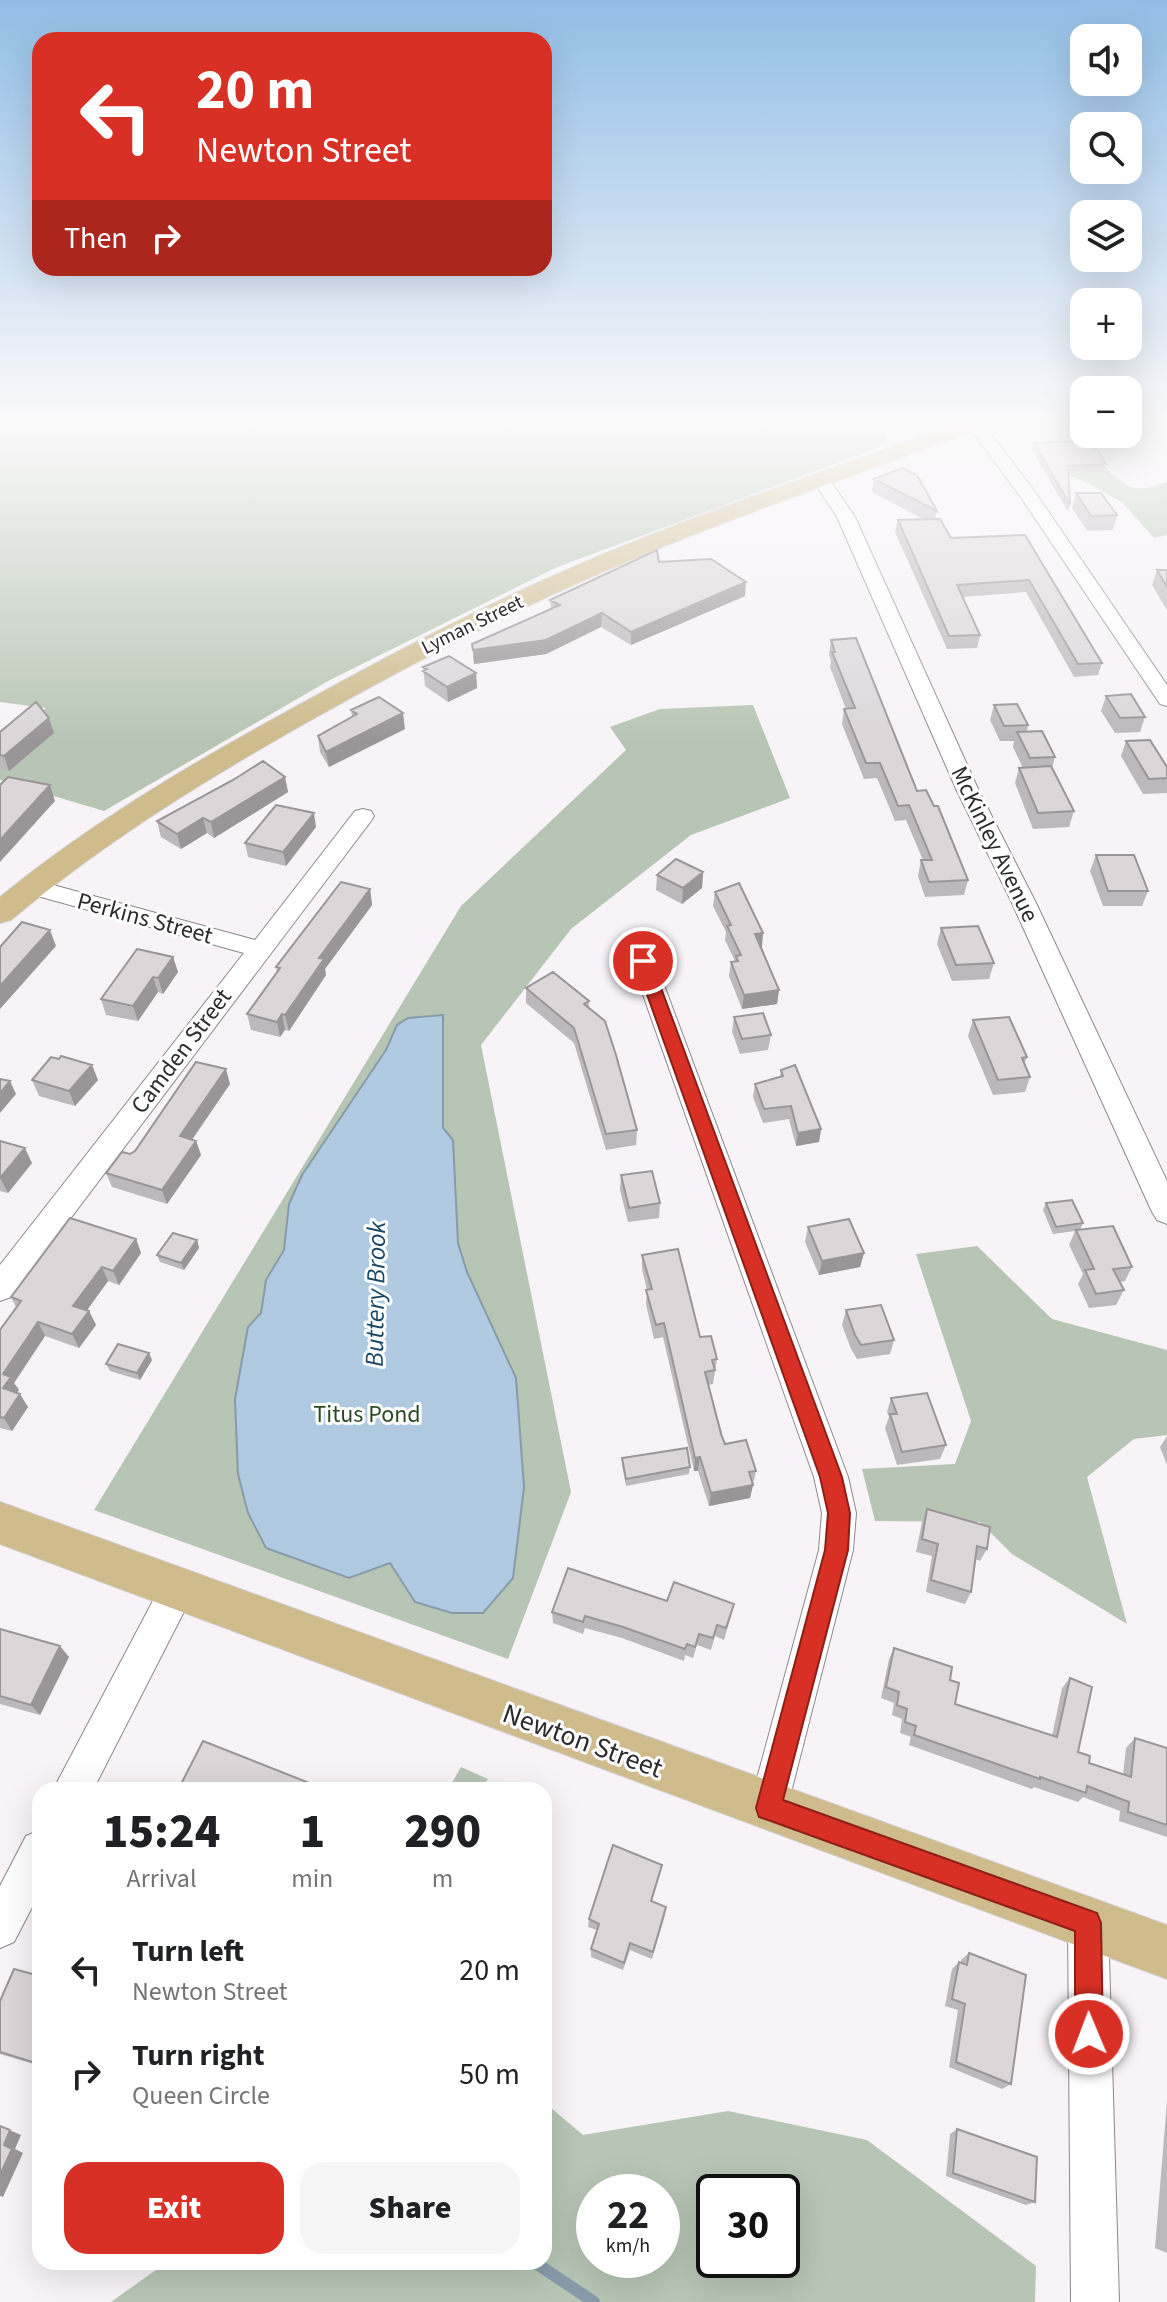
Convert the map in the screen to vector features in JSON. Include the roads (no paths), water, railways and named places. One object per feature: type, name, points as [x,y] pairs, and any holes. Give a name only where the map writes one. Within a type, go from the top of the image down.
[{"type":"main road","name":"Lyman Street","points":[[0,913],[91,841],[151,801],[395,663],[575,574],[698,526]]},
{"type":"main road","name":"Newton Street","points":[[0,1523],[768,1808],[1167,1952]]},
{"type":"street","name":"McKinley Avenue","points":[[850,526],[968,791],[1024,903],[1167,1212]]},
{"type":"street","points":[[1051,526],[1160,680],[1167,700]]},
{"type":"street","name":"Camden Street","points":[[0,1288],[363,816]]},
{"type":"street","name":"Perkins Street","points":[[31,887],[259,949]]},
{"type":"street","points":[[643,961],[831,1477],[839,1513],[836,1550],[768,1808]]},
{"type":"street","points":[[76,1782],[177,1590]]},
{"type":"street","points":[[0,1928],[32,1866]]},
{"type":"street","points":[[1088,1923],[1095,2302]]},
{"type":"water","name":"Titus Pond","points":[[443,1015],[443,1128],[453,1140],[458,1243],[467,1272],[516,1378],[524,1487],[513,1578],[483,1613],[452,1613],[415,1602],[390,1563],[349,1578],[266,1548],[248,1513],[238,1474],[235,1399],[248,1327],[261,1313],[266,1280],[284,1250],[289,1204],[302,1175],[386,1050],[397,1025],[408,1018]]},
{"type":"waterway","name":"Buttery Brook","points":[[546,2270],[594,2302]]}]
